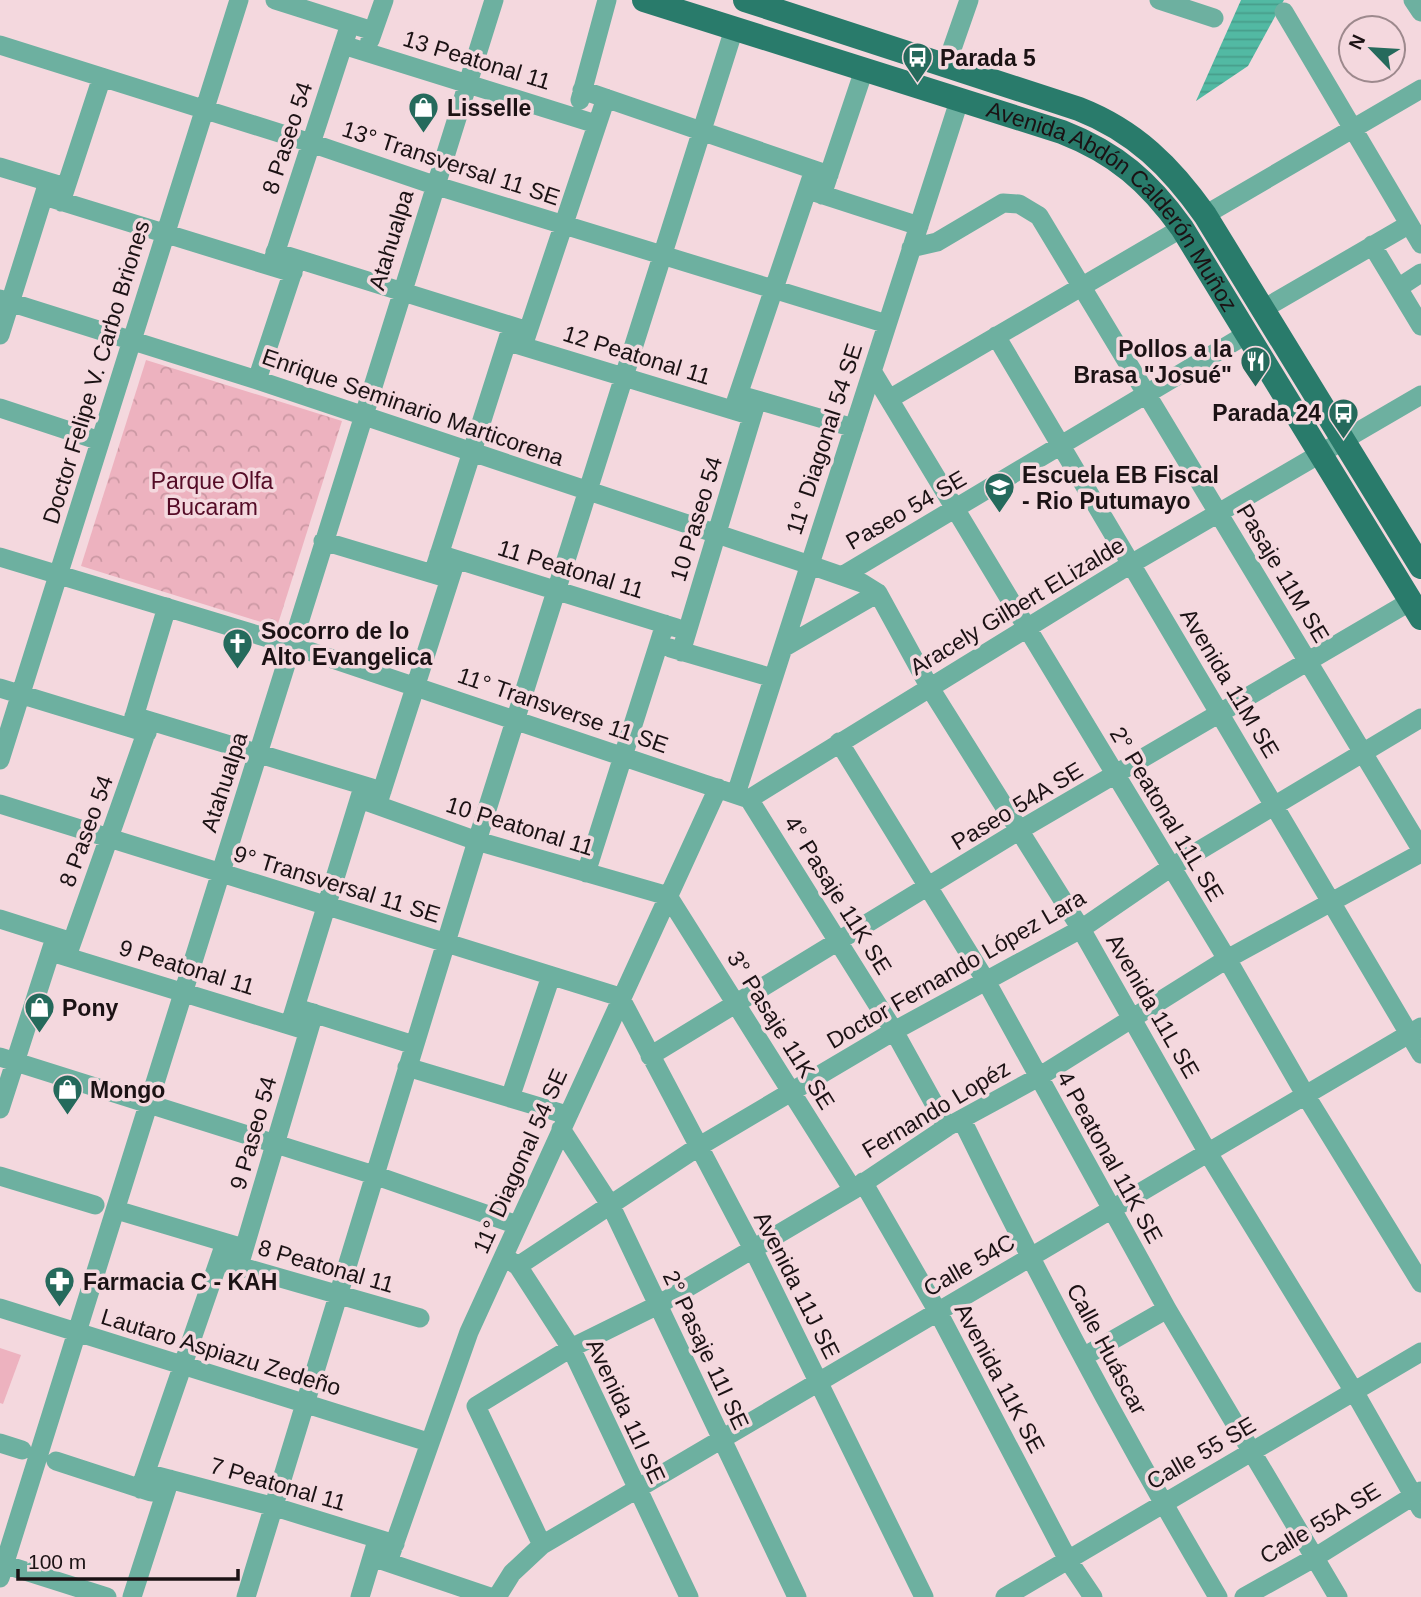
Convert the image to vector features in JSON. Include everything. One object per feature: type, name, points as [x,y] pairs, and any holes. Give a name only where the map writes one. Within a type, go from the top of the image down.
[{"type":"main road","name":"Avenida Abdón Calderón Muñoz","points":[[644,0],[1062,132],[1112,155],[1149,186],[1182,228],[1416,609]]},
{"type":"main road","name":"Avenida Abdón Calderón Muñoz","points":[[745,0],[1079,109],[1115,125],[1162,161],[1205,215],[1265,308],[1421,567]]},
{"type":"street","name":"Doctor Felipe V. Carbo Briones","points":[[0,760],[239,0]]},
{"type":"street","name":"13 Peatonal 11","points":[[275,0],[373,31]]},
{"type":"street","points":[[366,51],[384,0]]},
{"type":"street","name":"Atahualpa","points":[[1,1568],[260,752],[400,292],[494,0]]},
{"type":"street","points":[[575,117],[607,0]]},
{"type":"street","points":[[946,66],[970,0]]},
{"type":"street","points":[[1159,0],[1214,18]]},
{"type":"street","points":[[1413,0],[1421,12]]},
{"type":"street","points":[[1284,12],[1421,244]]},
{"type":"street","name":"8 Paseo 54","points":[[272,260],[350,24]]},
{"type":"street","points":[[246,1597],[477,841],[734,29]]},
{"type":"street","name":"13° Transversal 11 SE","points":[[0,45],[311,143],[434,185],[887,324]]},
{"type":"street","name":"13 Peatonal 11","points":[[343,45],[596,124]]},
{"type":"street","name":"10 Paseo 54","points":[[681,652],[716,534],[773,289],[864,70]]},
{"type":"street","points":[[0,335],[5,301],[55,192],[102,77]]},
{"type":"street","points":[[1205,215],[1421,89]]},
{"type":"street","name":"13 Peatonal 11","points":[[583,90],[821,172]]},
{"type":"street","name":"9 Paseo 54","points":[[143,1481],[184,1366],[275,1144],[325,906],[417,687],[471,453],[563,225],[606,98]]},
{"type":"street","name":"11° Diagonal 54 SE","points":[[383,1551],[469,1332],[511,1261],[517,1225],[620,997],[668,896],[734,794],[960,99]]},
{"type":"street","name":"12 Peatonal 11","points":[[0,167],[55,192],[165,234],[400,292],[624,377],[854,428]]},
{"type":"street","points":[[814,192],[919,226]]},
{"type":"street","name":"Pasaje 11M SE","points":[[911,248],[937,242],[1003,203],[1019,204],[1039,216],[1421,851]]},
{"type":"street","points":[[1265,308],[1408,225]]},
{"type":"street","points":[[891,398],[1182,228]]},
{"type":"street","points":[[1372,246],[1421,326]]},
{"type":"street","points":[[257,380],[295,267]]},
{"type":"street","points":[[1398,288],[1421,272]]},
{"type":"street","name":"Enrique Seminario Marticorena","points":[[5,301],[257,380],[810,565]]},
{"type":"street","name":"Paseo 54 SE","points":[[842,576],[1247,334]]},
{"type":"street","name":"Avenida 11M SE","points":[[996,336],[1220,713],[1328,901],[1415,1031],[1421,1054]]},
{"type":"street","name":"2° Peatonal 11L SE","points":[[872,371],[891,398],[1170,868],[1227,959],[1306,1096],[1421,1283]]},
{"type":"street","name":"Aracely Gilbert ELizalde","points":[[734,794],[839,742],[1131,564],[1421,395]]},
{"type":"street","points":[[0,409],[100,441]]},
{"type":"street","points":[[324,541],[441,577]]},
{"type":"street","name":"11° Transverse 11 SE","points":[[0,557],[291,645],[734,794]]},
{"type":"street","name":"11 Peatonal 11","points":[[448,557],[688,631]]},
{"type":"street","points":[[810,565],[878,593]]},
{"type":"street","points":[[783,648],[878,593]]},
{"type":"street","name":"Avenida 11L SE","points":[[878,593],[930,688],[1081,929],[1208,1153],[1418,1499]]},
{"type":"street","name":"8 Paseo 54","points":[[0,1109],[8,1059],[109,839],[141,725],[167,607]]},
{"type":"street","name":"Paseo 54A SE","points":[[650,1056],[1020,830],[1307,660],[1416,609]]},
{"type":"street","points":[[586,873],[665,624]]},
{"type":"street","points":[[658,645],[773,678]]},
{"type":"street","name":"10 Peatonal 11","points":[[0,688],[141,725],[260,752],[371,795],[477,841],[668,896]]},
{"type":"street","name":"Doctor Fernando López Lara","points":[[511,1261],[611,1206],[698,1147],[894,1031],[1081,929],[1170,868],[1421,719]]},
{"type":"street","name":"4 Peatonal 11K SE","points":[[839,742],[986,981],[1037,1078],[1167,1309],[1338,1597]]},
{"type":"street","name":"4° Pasaje 11K SE","points":[[734,794],[838,942],[955,1123]]},
{"type":"street","name":"9° Transversal 11 SE","points":[[0,804],[620,997]]},
{"type":"street","name":"Fernando Lopéz","points":[[542,1545],[476,1406],[571,1348],[658,1305],[753,1249],[858,1186],[955,1123],[1037,1078],[1131,1016],[1227,959],[1421,851]]},
{"type":"street","name":"3° Pasaje 11K SE","points":[[668,896],[791,1092],[858,1186]]},
{"type":"street","name":"9 Peatonal 11","points":[[0,919],[61,947],[184,992],[414,1045]]},
{"type":"street","points":[[510,1098],[551,976]]},
{"type":"street","name":"Avenida 11J SE","points":[[620,997],[753,1249],[924,1597]]},
{"type":"street","name":"Calle 54C","points":[[497,1597],[512,1573],[542,1545],[1415,1031]]},
{"type":"street","points":[[8,1059],[374,1175],[517,1225]]},
{"type":"street","points":[[407,1067],[510,1098],[564,1122]]},
{"type":"street","name":"2° Pasaje 11I SE","points":[[564,1122],[611,1206],[797,1597]]},
{"type":"street","name":"Calle Huáscar","points":[[955,1123],[1162,1503],[1218,1597]]},
{"type":"street","points":[[0,1177],[95,1205]]},
{"type":"street","name":"Avenida 11K SE","points":[[858,1186],[938,1312],[1068,1560],[1093,1597]]},
{"type":"street","name":"8 Peatonal 11","points":[[123,1212],[339,1295],[420,1318]]},
{"type":"street","name":"Avenida 11I SE","points":[[511,1261],[571,1348],[684,1595]]},
{"type":"street","name":"Lautaro Aspiazu Zedeño","points":[[0,1308],[428,1442]]},
{"type":"street","points":[[1083,1357],[1167,1309]]},
{"type":"street","name":"Calle 55 SE","points":[[1005,1597],[1421,1352]]},
{"type":"street","points":[[0,1443],[22,1450]]},
{"type":"street","name":"7 Peatonal 11","points":[[56,1461],[167,1487],[275,1507],[490,1597]]},
{"type":"street","points":[[132,1597],[167,1487]]},
{"type":"street","name":"Calle 55A SE","points":[[1244,1597],[1418,1499]]},
{"type":"street","points":[[360,1597],[383,1551]]},
{"type":"street","points":[[1,1568],[107,1597]]},
{"type":"green space","name":"Parque Olfa Bucaram","points":[[146,360],[342,421],[277,627],[81,566]]},
{"type":"green space","points":[[0,1348],[21,1355],[3,1404],[0,1403]]},
{"type":"shaded area","points":[[1241,0],[1284,0],[1248,66],[1196,101]]},
{"type":"place","name":"Parada 5","points":[[917,85]]},
{"type":"place","name":"Lisselle","points":[[424,135]]},
{"type":"place","name":"Pollos a la Brasa \"Josué\"","points":[[1255,389]]},
{"type":"place","name":"Parada 24","points":[[1344,440]]},
{"type":"place","name":"Escuela EB Fiscal - Rio Putumayo","points":[[999,515]]},
{"type":"place","name":"Socorro de lo Alto Evangelica","points":[[238,671]]},
{"type":"place","name":"Pony","points":[[39,1035]]},
{"type":"place","name":"Mongo","points":[[67,1117]]},
{"type":"place","name":"Farmacia C - KAH","points":[[60,1309]]}]
